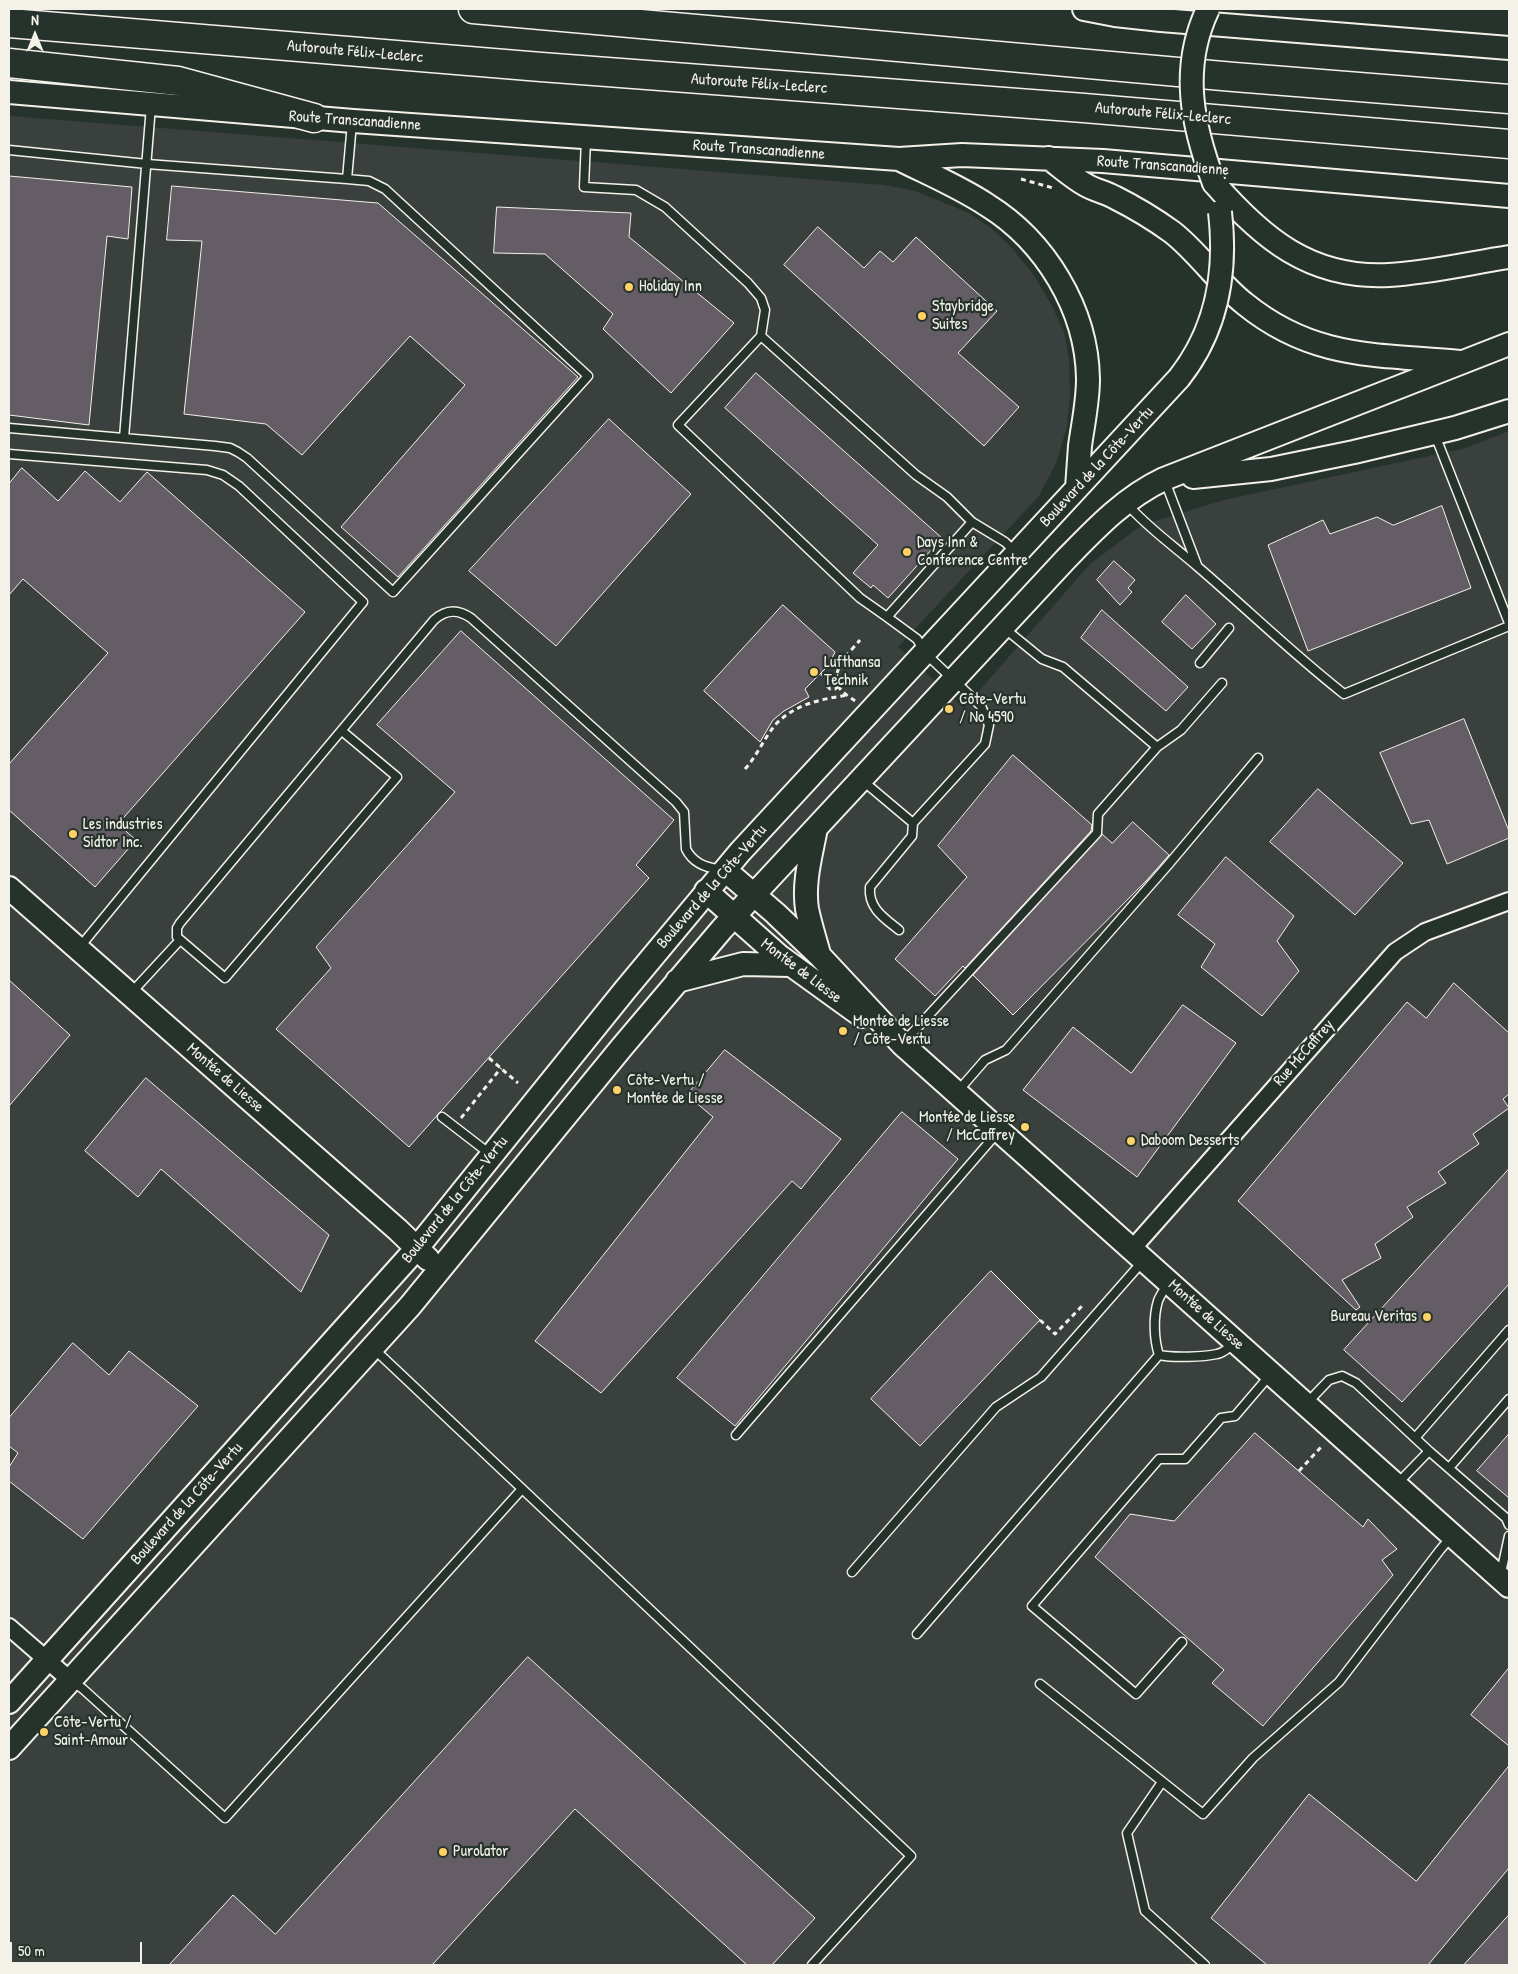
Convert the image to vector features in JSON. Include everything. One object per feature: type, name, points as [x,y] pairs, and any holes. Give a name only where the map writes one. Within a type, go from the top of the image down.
[{"type":"highway","points":[[473,9],[1509,99]]},
{"type":"highway","name":"Autoroute Félix-Leclerc","points":[[9,23],[522,66],[1084,108],[1509,144]]},
{"type":"highway","points":[[9,63],[178,81],[314,118]]},
{"type":"street","points":[[1084,9],[1162,20],[1509,48]]},
{"type":"street","name":"Boulevard de la Côte-Vertu","points":[[9,1702],[417,1248],[492,1156],[709,878],[925,653],[1179,378],[1194,357],[1207,333],[1216,304],[1222,258],[1222,228],[1214,183],[1199,140],[1192,104],[1192,74],[1195,47],[1208,9]]},
{"type":"street","name":"Route Transcanadienne","points":[[9,92],[352,121],[898,159],[962,155],[1138,164],[1509,196]]},
{"type":"street","points":[[1049,158],[1086,186],[1122,201],[1172,233],[1245,304],[1288,332],[1321,346],[1356,354],[1463,363]]},
{"type":"street","points":[[898,159],[971,195],[1007,219],[1035,246],[1056,274],[1080,327],[1088,376],[1077,488]]},
{"type":"street","points":[[1214,183],[1268,238],[1288,251],[1318,265],[1366,275],[1402,274],[1509,257]]},
{"type":"street","name":"Boulevard de la Côte-Vertu","points":[[9,1748],[410,1306],[676,981],[733,917],[1070,554],[1125,502],[1164,479],[1509,344]]},
{"type":"street","points":[[1164,479],[1271,469],[1434,434],[1509,411]]},
{"type":"street","points":[[816,828],[807,871],[806,898],[819,955]]},
{"type":"street","name":"Montée de Liesse","points":[[709,878],[754,894],[819,955],[902,1044],[1505,1582]]},
{"type":"street","name":"Montée de Liesse","points":[[709,878],[733,917],[790,965],[902,1044]]},
{"type":"street","name":"Montée de Liesse","points":[[9,888],[417,1248],[439,1270]]},
{"type":"street","name":"Rue McCaffrey","points":[[1138,1254],[1395,952],[1425,932],[1509,901]]},
{"type":"street","points":[[676,981],[743,964],[790,965]]},
{"type":"street","points":[[9,1627],[70,1680]]},
{"type":"lane","points":[[124,438],[151,104]]},
{"type":"lane","points":[[347,179],[352,121]]},
{"type":"lane","points":[[586,138],[584,187],[636,190],[664,207],[748,284],[761,298],[765,310],[762,336],[678,425],[860,598],[916,639],[925,653],[981,706],[989,725],[986,744],[913,823],[912,836],[870,887],[869,895],[878,913],[898,930]]},
{"type":"lane","points":[[9,150],[147,164],[369,181],[385,189],[588,376],[393,592],[269,477],[238,452],[216,446],[9,428]]},
{"type":"lane","points":[[762,336],[972,522],[1005,542],[1017,553]]},
{"type":"lane","points":[[1125,502],[1140,518],[1198,567],[1299,658],[1344,694],[1509,624],[1434,434]]},
{"type":"lane","points":[[9,454],[207,470],[223,475],[239,486],[363,602],[78,949]]},
{"type":"lane","points":[[1164,479],[1198,567]]},
{"type":"lane","points":[[887,617],[972,522]]},
{"type":"lane","points":[[342,731],[397,777],[225,978],[180,940],[176,934],[180,923],[434,620],[446,612],[460,612],[470,618],[681,807],[684,812],[686,849],[688,854],[709,878]]},
{"type":"lane","points":[[1003,627],[1042,659],[1063,667],[1157,747]]},
{"type":"lane","points":[[1200,664],[1229,628]]},
{"type":"lane","points":[[902,1044],[1097,833],[1098,814],[1157,747],[1181,730],[1222,684]]},
{"type":"lane","points":[[957,1092],[985,1060],[1006,1050],[1168,865],[1258,758]]},
{"type":"lane","points":[[861,780],[913,823]]},
{"type":"lane","points":[[130,995],[180,940]]},
{"type":"lane","points":[[442,1117],[492,1156]]},
{"type":"lane","points":[[736,1435],[999,1130]]},
{"type":"lane","points":[[852,1572],[996,1407],[1041,1377],[1138,1254]]},
{"type":"lane","points":[[1159,1356],[1156,1347],[1156,1309],[1158,1299],[1169,1282]]},
{"type":"lane","points":[[1415,1438],[1509,1330]]},
{"type":"lane","points":[[1159,1356],[1217,1354],[1225,1351],[1235,1342]]},
{"type":"lane","points":[[371,1347],[910,1856],[812,1965]]},
{"type":"lane","points":[[917,1634],[1159,1356]]},
{"type":"lane","points":[[1182,1642],[1136,1694],[1032,1606],[1158,1459],[1186,1459],[1221,1418],[1235,1416],[1271,1373]]},
{"type":"lane","points":[[1306,1405],[1329,1380],[1342,1376],[1356,1383],[1506,1518],[1509,1525]]},
{"type":"lane","points":[[1449,1468],[1509,1399]]},
{"type":"lane","points":[[1396,1485],[1429,1450]]},
{"type":"lane","points":[[70,1680],[83,1689],[225,1818],[522,1489]]},
{"type":"lane","points":[[1040,1684],[1204,1814],[1253,1758],[1339,1682],[1440,1550],[1453,1536]]},
{"type":"lane","points":[[1505,1582],[1509,1536]]},
{"type":"lane","points":[[1162,1782],[1127,1833],[1145,1911],[1205,1965]]},
{"type":"path","points":[[1019,178],[1059,189]]},
{"type":"path","points":[[858,702],[843,693],[839,686],[838,676],[841,662],[860,640]]},
{"type":"path","points":[[821,674],[827,677]]},
{"type":"path","points":[[827,677],[830,674],[838,676]]},
{"type":"path","points":[[827,677],[827,686],[830,689],[835,689],[839,686]]},
{"type":"path","points":[[745,769],[776,725],[785,716],[815,701],[848,695]]},
{"type":"path","points":[[489,1058],[518,1083]]},
{"type":"path","points":[[468,1108],[501,1068]]},
{"type":"path","points":[[1040,1320],[1056,1334],[1082,1306]]},
{"type":"path","points":[[1299,1471],[1322,1446]]},
{"type":"shaded area","points":[[9,116],[884,185],[915,191],[969,213],[991,228],[1012,248],[1033,274],[1052,306],[1064,332],[1069,359],[1070,394],[1067,426],[1057,461],[1039,496],[898,647],[964,708],[1090,564],[1142,525],[1224,500],[1466,448],[1509,431],[1509,1965],[9,1965]]},
{"type":"building","points":[[9,176],[132,187],[128,239],[107,236],[89,425],[9,415]]},
{"type":"building","points":[[172,186],[378,203],[578,377],[398,577],[341,527],[465,385],[410,336],[302,455],[266,424],[184,414],[202,241],[167,240]]},
{"type":"building","points":[[497,207],[631,213],[629,237],[734,323],[671,393],[603,329],[613,314],[545,254],[494,253]]},
{"type":"building","points":[[818,227],[864,268],[880,251],[893,262],[916,237],[997,311],[958,353],[1019,407],[984,446],[784,265]]},
{"type":"building","points":[[756,373],[942,538],[888,598],[873,585],[871,588],[853,573],[878,545],[725,408]]},
{"type":"building","points":[[609,419],[691,494],[556,646],[469,571]]},
{"type":"building","points":[[22,468],[58,501],[85,471],[120,502],[147,472],[305,612],[118,824],[136,840],[95,887],[9,810],[9,764],[108,653],[23,579],[9,595],[9,484]]},
{"type":"building","points":[[1442,506],[1471,588],[1308,651],[1268,545],[1323,520],[1330,534],[1377,517],[1393,525]]},
{"type":"building","points":[[1114,561],[1135,580],[1128,588],[1132,592],[1120,605],[1097,580]]},
{"type":"building","points":[[1186,595],[1216,624],[1192,649],[1162,622]]},
{"type":"building","points":[[783,605],[835,652],[828,666],[805,689],[809,697],[784,711],[773,720],[760,742],[704,691]]},
{"type":"building","points":[[1102,610],[1188,687],[1166,711],[1081,638]]},
{"type":"building","points":[[461,631],[674,820],[636,865],[649,878],[409,1147],[276,1029],[331,968],[316,947],[455,792],[377,725]]},
{"type":"building","points":[[1464,719],[1509,831],[1509,838],[1447,864],[1429,820],[1411,824],[1380,753]]},
{"type":"building","points":[[1013,755],[1092,825],[1091,831],[965,968],[963,966],[935,996],[895,959],[967,877],[938,846]]},
{"type":"building","points":[[1318,789],[1403,863],[1355,915],[1270,842]]},
{"type":"building","points":[[1133,822],[1169,855],[1146,881],[1013,1015],[973,975],[1102,834],[1112,843]]},
{"type":"building","points":[[1226,857],[1294,916],[1277,941],[1299,971],[1262,1016],[1201,967],[1215,944],[1178,915]]},
{"type":"building","points":[[9,980],[70,1035],[9,1106]]},
{"type":"building","points":[[1454,983],[1509,1033],[1509,1094],[1503,1099],[1509,1108],[1473,1134],[1479,1144],[1438,1172],[1446,1183],[1407,1207],[1413,1217],[1375,1244],[1381,1258],[1342,1280],[1360,1307],[1356,1310],[1238,1201],[1407,1002],[1426,1018]]},
{"type":"building","points":[[1183,1005],[1236,1043],[1137,1177],[1023,1090],[1073,1027],[1131,1073]]},
{"type":"building","points":[[725,1050],[841,1139],[801,1189],[792,1181],[601,1393],[535,1341],[713,1117],[687,1095]]},
{"type":"building","points":[[146,1078],[329,1235],[301,1292],[161,1169],[138,1197],[85,1151]]},
{"type":"building","points":[[902,1112],[958,1159],[735,1426],[677,1378]]},
{"type":"building","name":"Bureau Veritas","points":[[1509,1169],[1509,1284],[1402,1402],[1344,1350]]},
{"type":"building","points":[[991,1271],[1040,1320],[920,1446],[871,1399]]},
{"type":"building","points":[[73,1343],[109,1375],[129,1351],[198,1406],[83,1539],[9,1481],[9,1467],[18,1453],[9,1446],[9,1418]]},
{"type":"building","points":[[1255,1433],[1363,1527],[1368,1519],[1397,1549],[1382,1560],[1393,1575],[1263,1726],[1212,1683],[1224,1670],[1095,1557],[1130,1514],[1174,1521]]},
{"type":"building","points":[[1509,1434],[1509,1498],[1477,1471]]},
{"type":"building","name":"Purolator","points":[[528,1657],[815,1918],[772,1965],[747,1965],[575,1809],[432,1965],[169,1965],[233,1895],[275,1934]]},
{"type":"building","points":[[1509,1668],[1509,1746],[1471,1715]]},
{"type":"building","points":[[1509,1766],[1509,1868],[1428,1965],[1267,1965],[1211,1918],[1309,1794],[1416,1881]]},
{"type":"building","points":[[1509,1915],[1509,1965],[1464,1965]]},
{"type":"place","name":"Holiday Inn","points":[[629,287]]},
{"type":"place","name":"Staybridge Suites","points":[[922,316]]},
{"type":"place","name":"Days Inn & Conference Centre","points":[[907,552]]},
{"type":"place","name":"Lufthansa Technik","points":[[814,672]]},
{"type":"place","name":"Côte-Vertu / No 4590","points":[[949,709]]},
{"type":"place","name":"Les industries Sidtor Inc.","points":[[73,834]]},
{"type":"place","name":"Montée de Liesse / Côte-Vertu","points":[[843,1031]]},
{"type":"place","name":"Côte-Vertu / Montée de Liesse","points":[[617,1090]]},
{"type":"place","name":"Montée de Liesse / McCaffrey","points":[[1025,1127]]},
{"type":"place","name":"Daboom Desserts","points":[[1131,1141]]},
{"type":"place","name":"Bureau Veritas","points":[[1427,1317]]},
{"type":"place","name":"Côte-Vertu / Saint-Amour","points":[[44,1732]]},
{"type":"place","name":"Purolator","points":[[443,1852]]}]
